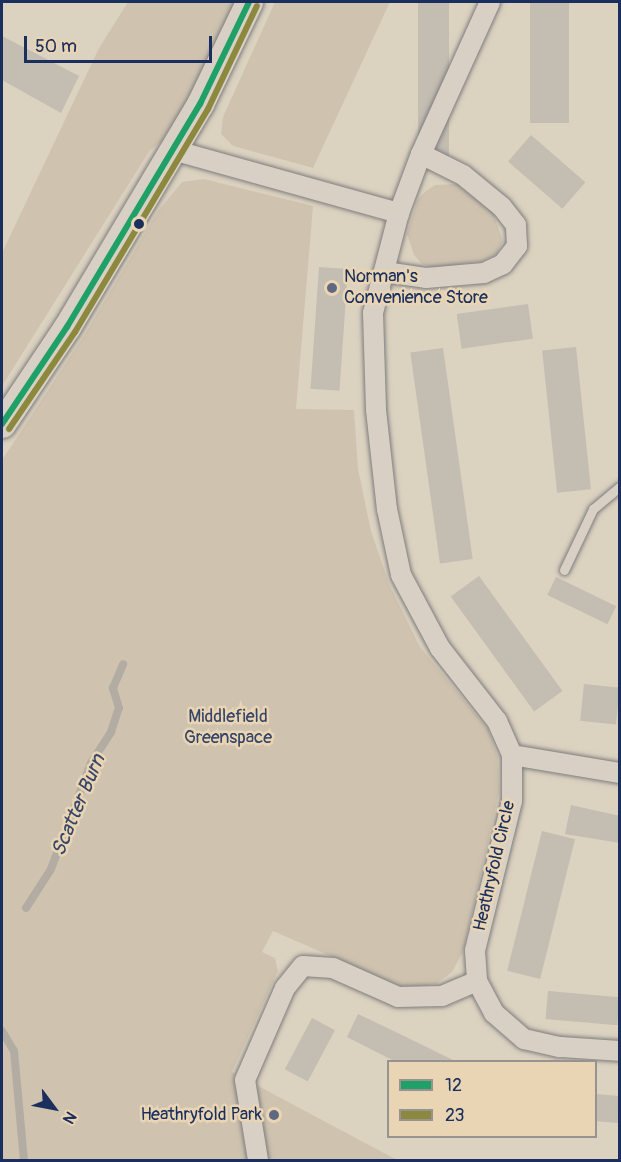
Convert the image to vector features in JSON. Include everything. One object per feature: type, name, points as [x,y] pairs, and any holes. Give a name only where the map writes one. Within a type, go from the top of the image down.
[{"type":"street","points":[[2,424],[67,327],[200,104],[249,2]]},
{"type":"street","name":"Heathryfold Circle","points":[[490,2],[421,153],[399,213],[374,313],[376,410],[387,509],[401,575],[440,648],[497,721],[512,755],[512,801],[475,951],[477,981],[494,1013],[524,1039],[560,1047],[620,1051]]},
{"type":"street","points":[[173,150],[399,213]]},
{"type":"street","points":[[385,272],[426,278],[484,273],[503,264],[517,246],[516,225],[502,207],[463,175],[421,153]]},
{"type":"street","points":[[512,755],[620,773]]},
{"type":"street","points":[[258,1161],[245,1080],[285,988],[303,966],[333,968],[398,997],[442,996],[477,981]]},
{"type":"lane","points":[[564,570],[593,509],[620,486]]},
{"type":"green space","points":[[128,2],[235,2],[189,98],[163,141],[150,150],[2,386],[2,253],[99,48]]},
{"type":"green space","points":[[275,2],[390,2],[313,168],[233,146],[221,134],[223,117]]},
{"type":"green space","name":"Middlefield Greenspace","points":[[204,179],[313,206],[296,409],[354,410],[358,469],[371,531],[389,584],[420,647],[488,729],[498,757],[499,793],[463,952],[452,972],[436,984],[404,988],[273,931],[262,952],[275,958],[278,971],[232,1072],[397,1160],[2,1160],[2,460],[85,334],[158,211],[182,182]]},
{"type":"green space","points":[[457,184],[493,213],[503,241],[496,254],[483,261],[434,268],[422,264],[414,255],[407,234],[418,199],[435,185]]},
{"type":"building","points":[[418,2],[449,2],[449,167],[418,167]]},
{"type":"building","points":[[530,2],[569,2],[569,123],[530,123]]},
{"type":"building","points":[[2,36],[79,76],[61,113],[2,80]]},
{"type":"building","points":[[531,135],[585,182],[562,209],[508,161]]},
{"type":"building","points":[[319,267],[348,269],[339,391],[310,389]]},
{"type":"building","points":[[528,304],[533,339],[462,349],[457,314]]},
{"type":"building","points":[[576,347],[591,489],[557,493],[542,351]]},
{"type":"building","points":[[443,348],[473,559],[440,564],[410,353]]},
{"type":"building","points":[[479,576],[562,691],[534,711],[451,597]]},
{"type":"building","points":[[556,577],[616,606],[607,624],[547,595]]},
{"type":"building","points":[[584,684],[620,688],[616,725],[580,721]]},
{"type":"building","points":[[571,805],[620,816],[620,843],[565,834]]},
{"type":"building","points":[[542,831],[575,839],[540,979],[507,971]]},
{"type":"building","points":[[548,991],[620,997],[617,1025],[546,1019]]},
{"type":"building","points":[[358,1014],[453,1060],[392,1060],[347,1037]]},
{"type":"building","points":[[312,1018],[335,1030],[308,1081],[285,1069]]},
{"type":"building","points":[[597,1094],[620,1096],[618,1123],[597,1121]]},
{"type":"waterway","name":"Scatter Burn","points":[[26,908],[51,869],[91,763],[111,732],[119,708],[113,688],[123,664]]},
{"type":"waterway","name":"Scatter Burn","points":[[2,1031],[14,1051],[24,1160]]},
{"type":"transit line","name":"12","points":[[2,424],[67,327],[200,104],[249,2]]},
{"type":"transit line","name":"23","points":[[9,429],[75,332],[208,109],[257,6]]},
{"type":"place","name":"Norman's Convenience Store","points":[[332,288]]},
{"type":"place","name":"Heathryfold Park","points":[[274,1115]]}]
